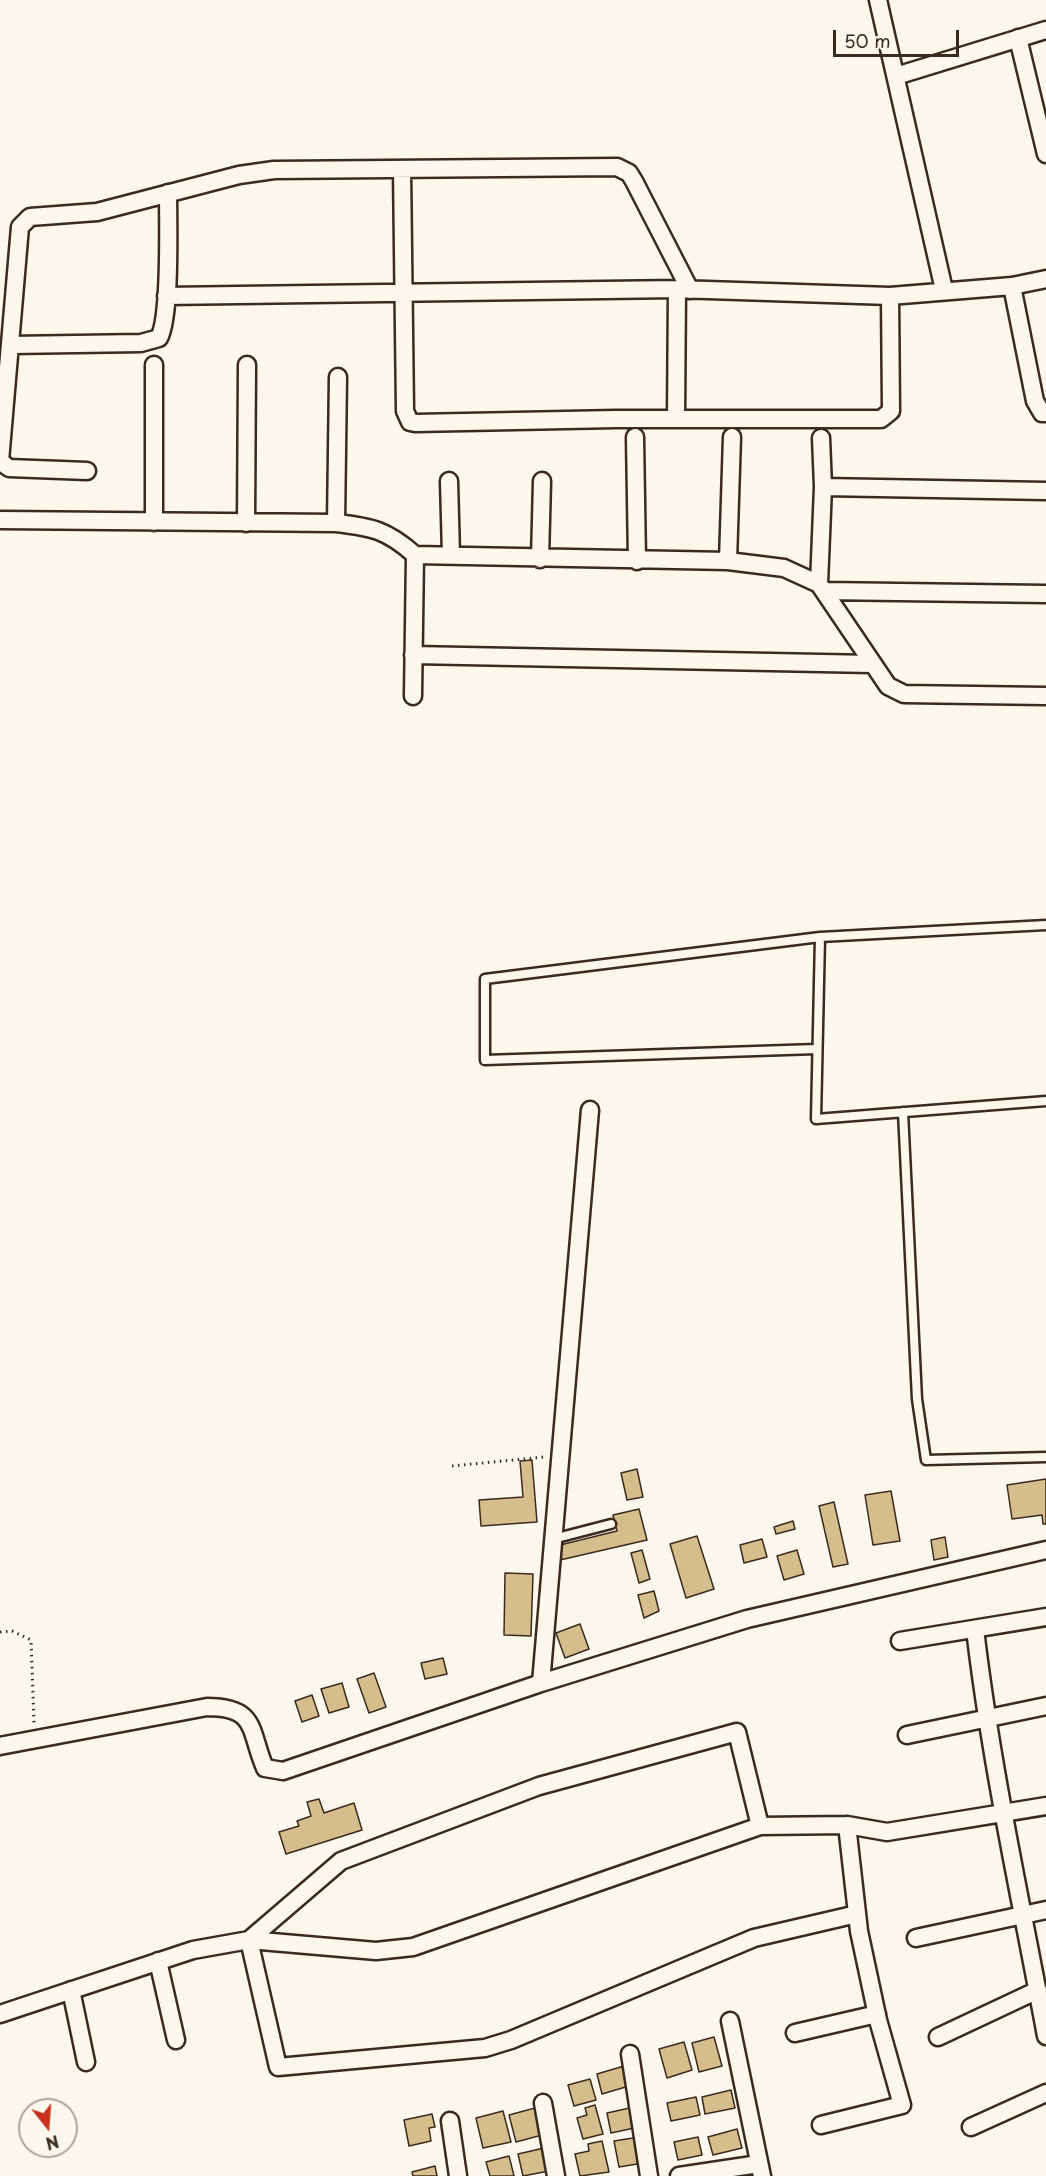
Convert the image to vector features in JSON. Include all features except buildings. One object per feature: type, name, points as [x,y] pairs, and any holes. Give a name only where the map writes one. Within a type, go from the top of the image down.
[{"type":"street","points":[[878,0],[944,290]]},
{"type":"street","points":[[896,76],[1046,30]]},
{"type":"street","points":[[1018,38],[1046,154]]},
{"type":"street","points":[[87,471],[9,468],[0,461],[22,223],[30,217],[97,212],[256,172],[610,166],[622,169],[634,181],[683,290],[676,418]]},
{"type":"street","points":[[402,169],[406,293],[405,411],[410,422],[676,418],[881,419],[891,411],[890,296]]},
{"type":"street","points":[[11,345],[141,344],[155,341],[162,332],[166,296],[168,193]]},
{"type":"street","points":[[166,296],[683,290],[890,296],[1012,286],[1046,279]]},
{"type":"street","points":[[1012,286],[1035,401],[1042,412],[1046,413]]},
{"type":"street","points":[[154,365],[154,522]]},
{"type":"street","points":[[246,523],[247,365]]},
{"type":"street","points":[[336,524],[338,377]]},
{"type":"street","points":[[635,437],[637,561]]},
{"type":"street","points":[[728,561],[732,437]]},
{"type":"street","points":[[821,438],[822,588],[888,687],[904,694],[1046,696]]},
{"type":"street","points":[[449,481],[451,555]]},
{"type":"street","points":[[540,559],[542,481]]},
{"type":"street","points":[[823,488],[1046,491]]},
{"type":"street","points":[[0,520],[336,524],[370,527],[385,532],[415,555],[728,561],[784,568],[822,588],[1046,594]]},
{"type":"street","points":[[413,696],[415,555]]},
{"type":"street","points":[[413,654],[872,664]]},
{"type":"street","points":[[541,1683],[590,1110]]},
{"type":"street","points":[[0,1746],[207,1707],[227,1707],[242,1713],[253,1726],[266,1767],[283,1772],[541,1683],[747,1618],[1046,1550]]},
{"type":"street","points":[[900,1641],[1046,1617]]},
{"type":"street","points":[[975,1629],[986,1719],[1002,1815],[1024,1915],[1046,2036]]},
{"type":"street","points":[[907,1735],[1046,1706]]},
{"type":"street","points":[[249,1940],[341,1861],[539,1786],[737,1732],[760,1826]]},
{"type":"street","points":[[0,2014],[193,1950],[249,1940],[376,1950],[413,1947],[760,1826],[847,1825],[887,1832],[1046,1806]]},
{"type":"street","points":[[821,2125],[902,2105],[877,2014],[857,1914],[847,1825]]},
{"type":"street","points":[[916,1938],[1046,1910]]},
{"type":"street","points":[[249,1940],[278,2067],[485,2048],[512,2040],[754,1938],[857,1914]]},
{"type":"street","points":[[158,1961],[176,2040]]},
{"type":"street","points":[[71,1990],[86,2061]]},
{"type":"street","points":[[938,2037],[1038,1990]]},
{"type":"street","points":[[795,2032],[877,2014]]},
{"type":"street","points":[[679,2176],[761,2170],[730,2021]]},
{"type":"street","points":[[630,2054],[649,2176]]},
{"type":"street","points":[[971,2127],[1046,2093]]},
{"type":"street","points":[[543,2103],[556,2176]]},
{"type":"street","points":[[450,2121],[458,2176]]},
{"type":"lane","points":[[816,1049],[485,1060],[485,979],[820,938],[1046,925]]},
{"type":"lane","points":[[820,938],[816,1119],[1046,1101]]},
{"type":"lane","points":[[903,1112],[916,1399],[926,1460],[1046,1456]]},
{"type":"lane","points":[[553,1539],[611,1524]]},
{"type":"path","points":[[452,1466],[560,1455]]},
{"type":"path","points":[[0,1632],[12,1631],[30,1640],[35,1740]]}]
